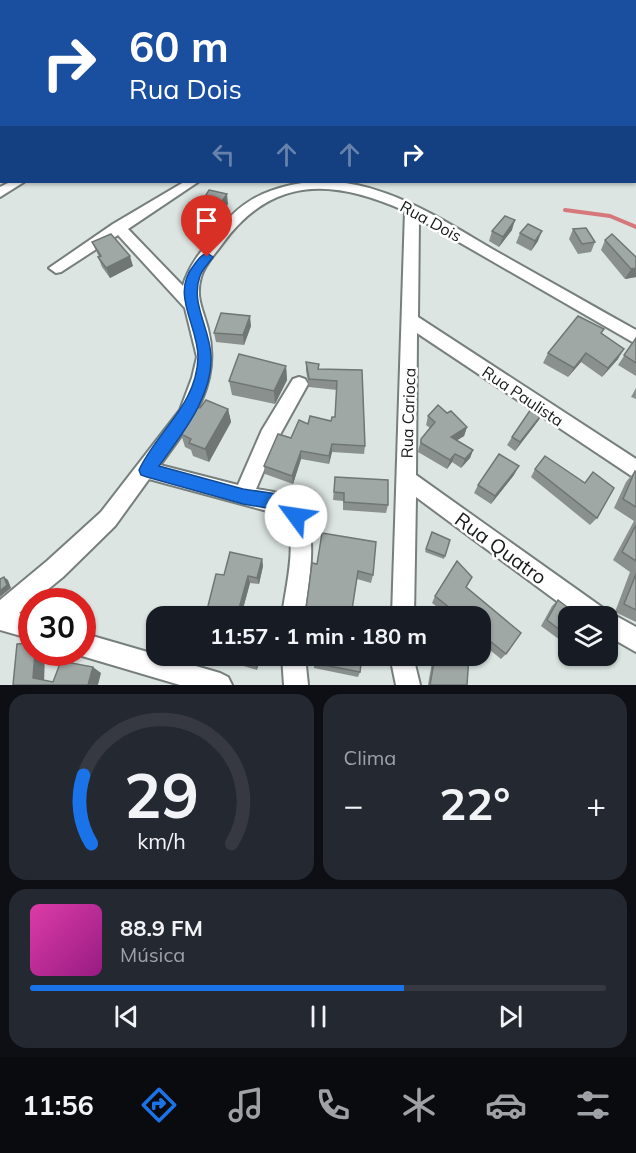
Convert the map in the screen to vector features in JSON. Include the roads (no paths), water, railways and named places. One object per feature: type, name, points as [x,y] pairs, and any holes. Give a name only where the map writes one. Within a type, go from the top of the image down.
[{"type":"street","points":[[0,193],[16,183]]},
{"type":"street","points":[[56,268],[190,183]]},
{"type":"street","name":"Rua Dois","points":[[0,614],[55,569],[108,519],[187,414],[201,378],[205,357],[200,328],[189,296],[194,273],[244,210],[255,201],[298,187],[327,184],[355,186],[412,209],[602,321],[636,338]]},
{"type":"street","name":"Rua Carioca","points":[[403,606],[412,209]]},
{"type":"street","points":[[118,227],[192,305]]},
{"type":"street","name":"Rua Paulista","points":[[411,321],[636,470]]},
{"type":"street","points":[[243,496],[269,436],[299,384]]},
{"type":"street","points":[[147,470],[243,496],[277,502],[296,516],[302,540],[294,606]]},
{"type":"street","name":"Rua Quatro","points":[[406,479],[581,606]]},
{"type":"street","points":[[0,619],[18,624]]},
{"type":"street","points":[[618,630],[636,640]]},
{"type":"street","points":[[96,648],[220,685]]},
{"type":"street","points":[[295,666],[296,685]]},
{"type":"street","points":[[404,666],[408,685]]},
{"type":"waterway","points":[[565,210],[610,216],[636,227]]}]
